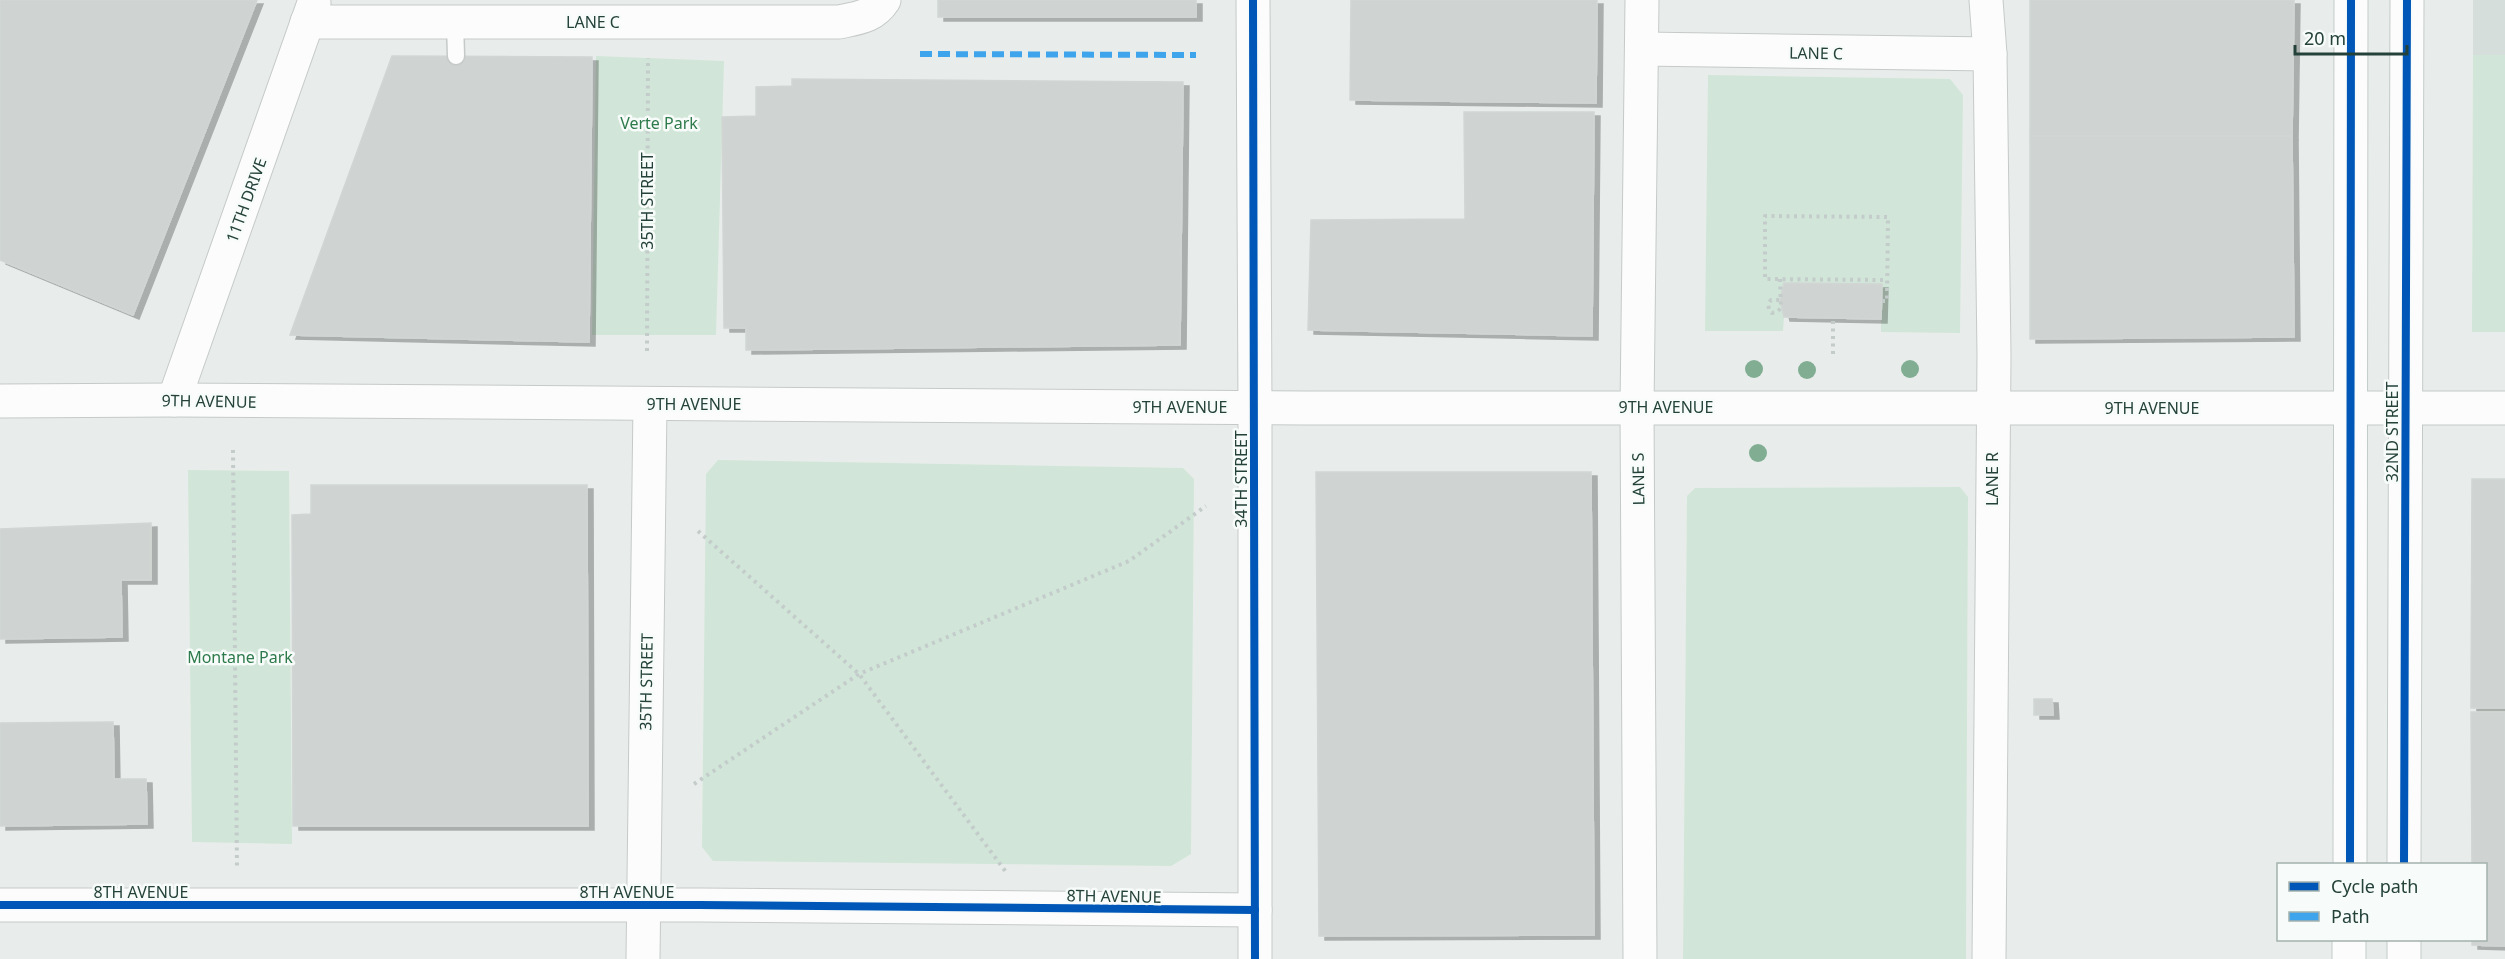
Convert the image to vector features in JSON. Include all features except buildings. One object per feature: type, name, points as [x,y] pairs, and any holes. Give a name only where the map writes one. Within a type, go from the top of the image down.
[{"type":"street","name":"34TH STREET","points":[[1253,0],[1255,959]]},
{"type":"street","name":"LANE S","points":[[1640,959],[1637,408],[1642,0]]},
{"type":"street","name":"LANE R","points":[[1986,0],[1990,54],[1994,355],[1989,959]]},
{"type":"street","points":[[2350,863],[2351,0]]},
{"type":"street","name":"32ND STREET","points":[[2404,863],[2407,0]]},
{"type":"street","name":"LANE C","points":[[311,11],[455,22],[839,22],[864,17],[881,5]]},
{"type":"street","name":"11TH DRIVE","points":[[174,400],[311,11]]},
{"type":"street","name":"LANE C","points":[[1642,49],[1990,54]]},
{"type":"street","name":"9TH AVENUE","points":[[0,401],[174,400],[1255,408],[2505,408]]},
{"type":"street","name":"35TH STREET","points":[[643,959],[651,404]]},
{"type":"street","name":"8TH AVENUE","points":[[0,905],[643,905],[1255,910]]},
{"type":"street","points":[[2349,941],[2349,959]]},
{"type":"street","points":[[2404,941],[2404,959]]},
{"type":"lane","points":[[455,22],[456,56]]},
{"type":"path","points":[[1882,301],[1887,301],[1888,217],[1766,216],[1765,279],[1833,282],[1887,280]]},
{"type":"path","points":[[1780,279],[1780,300]]},
{"type":"path","points":[[1833,318],[1833,354]]},
{"type":"path","points":[[233,450],[238,906]]},
{"type":"path","points":[[694,784],[859,675],[1129,561],[1206,506]]},
{"type":"path","points":[[698,531],[859,675],[1009,875]]},
{"type":"shaded area","points":[[2473,0],[2505,0],[2505,55],[2473,55]]},
{"type":"green space","points":[[2473,55],[2505,55],[2505,332],[2472,332]]},
{"type":"green space","name":"Verte Park","points":[[596,56],[724,61],[716,335],[592,335]]},
{"type":"green space","points":[[1708,75],[1950,79],[1963,95],[1960,333],[1881,332],[1881,319],[1784,317],[1783,331],[1705,331]]},
{"type":"green space","points":[[718,460],[1183,468],[1194,479],[1191,854],[1171,866],[713,861],[702,847],[706,474]]},
{"type":"green space","name":"Montane Park","points":[[188,470],[289,471],[292,844],[192,842]]},
{"type":"green space","points":[[1960,487],[1968,497],[1966,959],[1683,959],[1687,496],[1695,488]]},
{"type":"marked path","points":[[920,54],[1196,55]]},
{"type":"cycle path","points":[[1253,0],[1255,959]]},
{"type":"cycle path","points":[[2350,863],[2351,0]]},
{"type":"cycle path","points":[[2404,863],[2407,0]]},
{"type":"cycle path","points":[[0,905],[699,905],[1255,910]]}]
